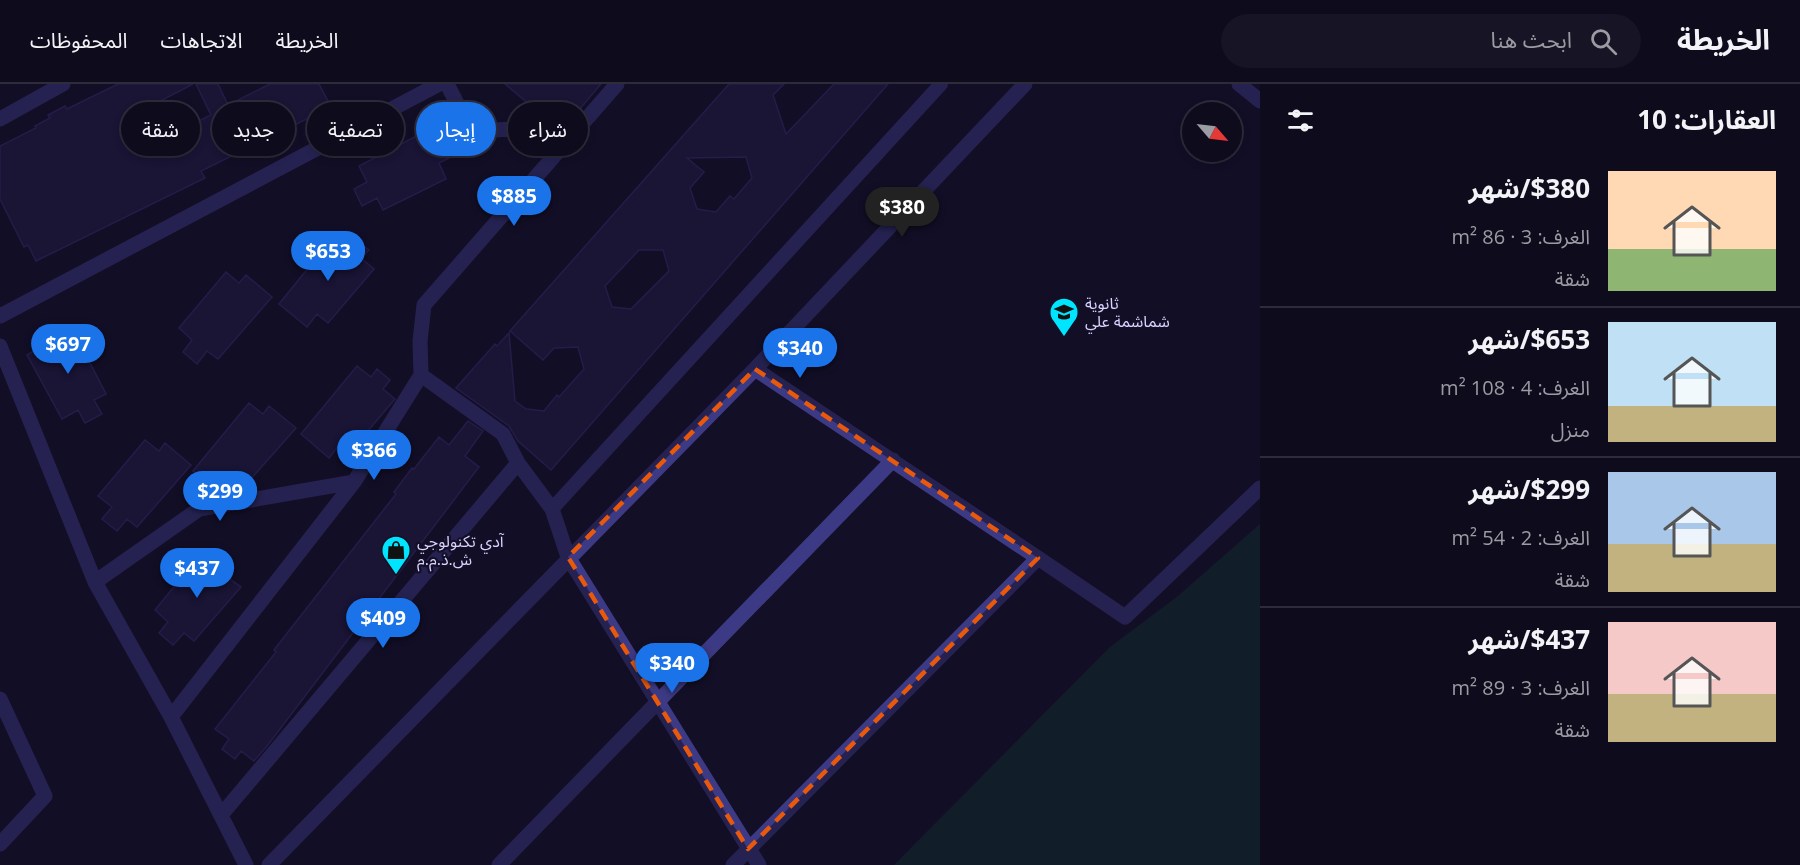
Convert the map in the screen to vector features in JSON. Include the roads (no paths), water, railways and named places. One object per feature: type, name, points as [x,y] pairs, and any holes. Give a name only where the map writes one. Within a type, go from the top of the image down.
[{"type":"street","points":[[0,119],[63,84]]},
{"type":"street","points":[[0,316],[439,84]]},
{"type":"street","points":[[447,84],[464,117],[494,130],[508,129]]},
{"type":"street","points":[[588,117],[617,84]]},
{"type":"street","points":[[269,865],[568,557],[755,369],[1025,84]]},
{"type":"street","points":[[1239,84],[1260,101]]},
{"type":"street","points":[[171,717],[354,483],[421,375],[420,341],[424,305],[554,156]]},
{"type":"street","points":[[0,346],[95,582],[171,717],[246,865]]},
{"type":"street","points":[[755,369],[1125,617],[1260,488]]},
{"type":"street","points":[[421,375],[502,434],[518,463],[552,509],[568,557],[759,865]]},
{"type":"street","points":[[499,865],[893,460]]},
{"type":"street","points":[[222,814],[518,463]]},
{"type":"street","points":[[95,582],[199,509],[354,483]]},
{"type":"street","points":[[733,865],[1038,558]]},
{"type":"street","points":[[0,699],[45,796],[0,844]]},
{"type":"lane","points":[[552,509],[941,84]]},
{"type":"place","name":"ثانوية شماشمة علي","points":[[1064,338]]},
{"type":"place","name":"آدي تكنولوجي ش.ذ.م.م","points":[[396,576]]}]
